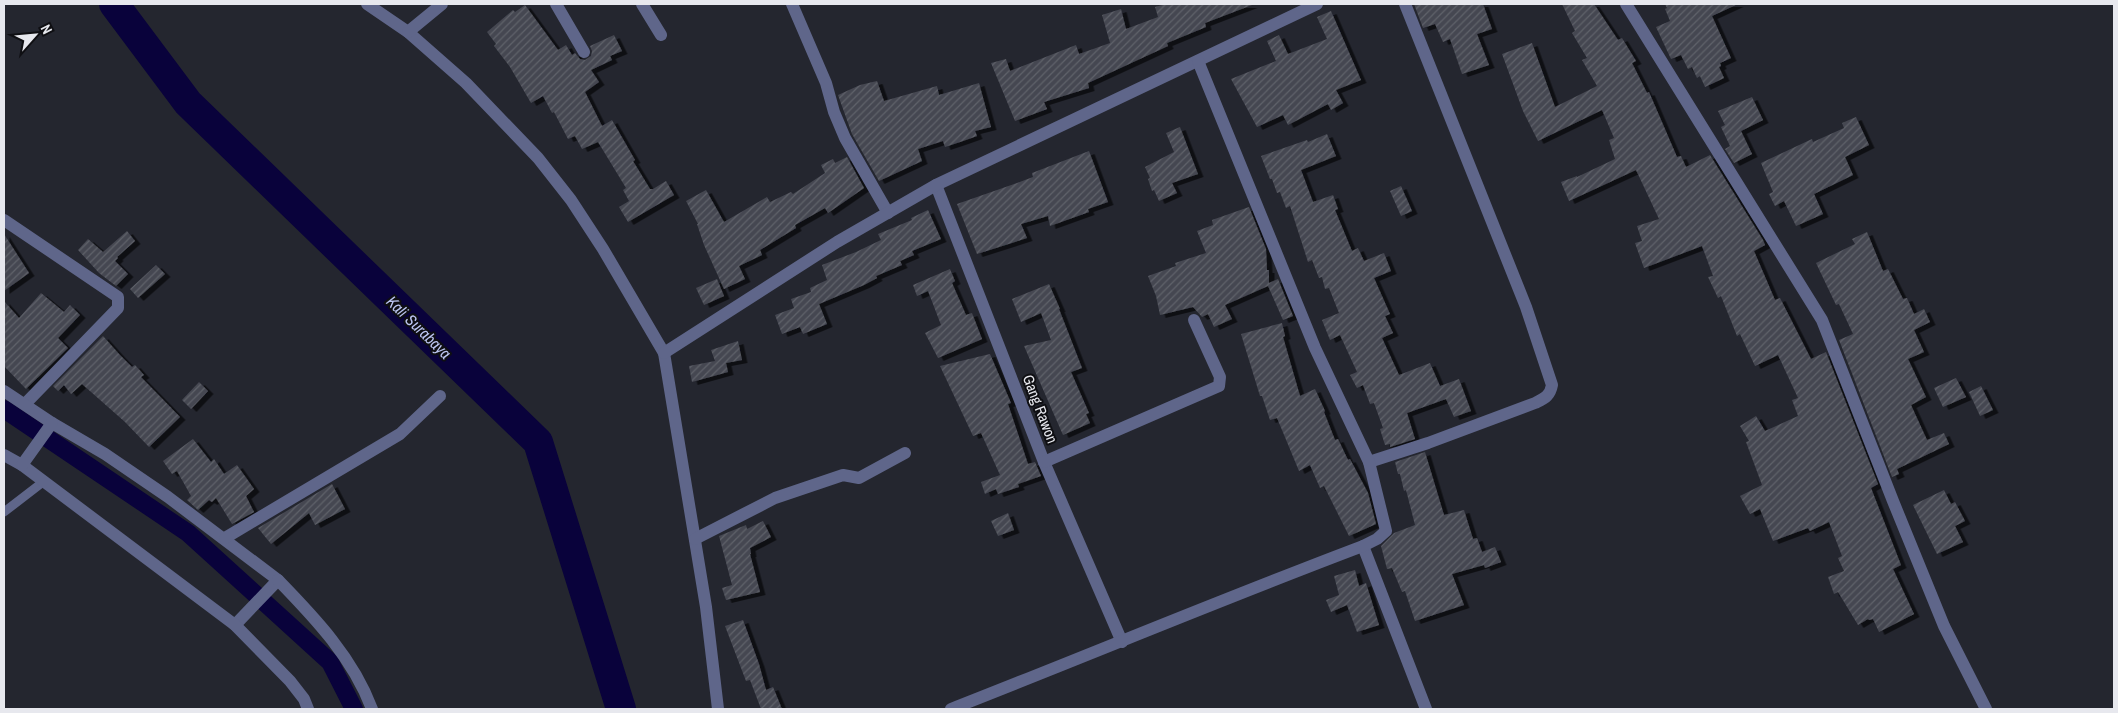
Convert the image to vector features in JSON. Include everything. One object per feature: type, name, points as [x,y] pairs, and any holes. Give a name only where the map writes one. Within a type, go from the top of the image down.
[{"type":"street","points":[[367,4],[408,32],[466,83],[531,151],[571,200],[603,249],[664,353],[706,607],[718,709]]},
{"type":"street","points":[[408,32],[442,4]]},
{"type":"street","points":[[556,4],[584,52]]},
{"type":"street","points":[[642,4],[661,34]]},
{"type":"street","points":[[792,4],[826,82],[834,112],[845,138],[888,213]]},
{"type":"street","points":[[664,353],[837,242],[936,185],[1198,62],[1316,4]]},
{"type":"street","points":[[1369,462],[1428,443],[1535,403],[1546,398],[1551,392],[1552,385],[1526,307],[1405,4]]},
{"type":"street","points":[[1626,4],[1822,320],[1944,626],[1986,709]]},
{"type":"street","points":[[951,709],[1122,642],[1254,587],[1363,546],[1377,539],[1386,531],[1369,462],[1315,348],[1198,62]]},
{"type":"street","name":"Gang Rawon","points":[[936,185],[1044,462],[1122,642]]},
{"type":"street","points":[[4,220],[118,297],[118,308],[104,325],[25,404]]},
{"type":"street","points":[[1044,462],[1219,386],[1220,377],[1194,320]]},
{"type":"street","points":[[4,391],[25,404],[50,427],[105,454],[225,538],[278,580],[341,651],[359,680],[372,709]]},
{"type":"street","points":[[225,538],[400,434],[440,396]]},
{"type":"street","points":[[22,465],[50,427]]},
{"type":"street","points":[[695,539],[775,498],[843,475],[859,478],[905,453]]},
{"type":"street","points":[[4,455],[22,465],[239,622],[290,681],[304,699],[308,709]]},
{"type":"street","points":[[1363,546],[1426,709]]},
{"type":"street","points":[[239,622],[278,580]]},
{"type":"lane","points":[[4,512],[43,482]]},
{"type":"building","points":[[1166,4],[1252,5],[1205,23],[1206,27],[1167,43],[1168,46],[1088,83],[1089,88],[1044,102],[1047,109],[1015,121],[991,63],[1006,59],[1010,71],[1076,45],[1079,54],[1110,43],[1102,15],[1121,9],[1126,29],[1158,17],[1155,7]]},
{"type":"building","points":[[1414,4],[1483,4],[1492,29],[1477,34],[1489,65],[1462,74],[1450,39],[1443,42],[1435,24],[1423,28]]},
{"type":"building","points":[[1562,4],[1594,4],[1618,40],[1622,38],[1636,61],[1632,63],[1647,93],[1649,92],[1677,157],[1681,156],[1686,167],[1710,155],[1763,240],[1765,245],[1754,251],[1775,300],[1780,298],[1811,359],[1826,352],[1878,484],[1871,488],[1901,565],[1893,569],[1914,614],[1879,632],[1873,619],[1868,619],[1858,625],[1838,592],[1834,594],[1828,577],[1844,571],[1838,558],[1842,556],[1829,522],[1810,531],[1808,528],[1773,541],[1760,509],[1750,514],[1740,496],[1762,485],[1746,442],[1749,441],[1740,426],[1756,416],[1765,431],[1798,416],[1792,400],[1798,398],[1778,355],[1755,366],[1740,334],[1737,336],[1721,296],[1718,298],[1708,277],[1713,276],[1702,246],[1644,268],[1635,243],[1642,241],[1637,226],[1659,219],[1636,170],[1569,201],[1561,182],[1577,177],[1615,159],[1609,140],[1614,138],[1602,110],[1538,141],[1523,111],[1502,54],[1532,43],[1555,107],[1597,86],[1582,60],[1587,58],[1572,33],[1575,31]]},
{"type":"building","points":[[1665,4],[1738,4],[1712,16],[1731,58],[1720,63],[1721,66],[1719,67],[1724,78],[1705,87],[1700,76],[1697,78],[1692,67],[1688,69],[1681,55],[1671,59],[1656,27],[1670,21]]},
{"type":"building","points":[[525,5],[558,50],[566,45],[572,55],[575,53],[580,59],[585,60],[591,56],[590,46],[614,35],[622,51],[610,56],[612,60],[591,70],[599,82],[585,92],[602,126],[612,120],[650,189],[666,181],[674,195],[628,222],[619,207],[629,201],[623,190],[626,188],[598,142],[582,149],[575,136],[568,139],[543,96],[531,103],[487,32],[513,10],[515,12]]},
{"type":"building","points":[[1331,11],[1361,80],[1336,90],[1343,103],[1331,110],[1328,104],[1288,125],[1283,115],[1257,127],[1231,79],[1276,61],[1267,41],[1279,35],[1288,54],[1327,39],[1317,17]]},
{"type":"building","points":[[877,81],[884,101],[937,86],[939,95],[979,83],[991,127],[975,131],[977,136],[945,147],[943,141],[918,149],[922,161],[879,181],[852,134],[838,95],[860,85]]},
{"type":"building","points":[[1752,97],[1763,120],[1741,131],[1752,154],[1734,163],[1725,149],[1730,146],[1721,127],[1725,125],[1718,111]]},
{"type":"building","points":[[1856,117],[1869,145],[1845,157],[1853,175],[1814,194],[1823,214],[1796,226],[1784,201],[1775,206],[1769,194],[1773,192],[1761,163],[1812,139],[1813,142],[1844,128],[1842,123]]},
{"type":"building","points":[[1180,127],[1198,174],[1172,183],[1177,193],[1159,201],[1154,190],[1152,191],[1148,179],[1150,178],[1145,167],[1174,152],[1166,133]]},
{"type":"building","points":[[1327,134],[1336,156],[1301,170],[1313,202],[1333,195],[1338,209],[1335,210],[1352,251],[1358,248],[1364,261],[1384,253],[1391,271],[1374,278],[1390,314],[1385,316],[1393,333],[1382,338],[1399,375],[1430,363],[1440,386],[1459,379],[1471,411],[1454,417],[1446,399],[1407,413],[1415,439],[1390,447],[1390,444],[1385,445],[1380,429],[1383,428],[1374,403],[1370,404],[1363,385],[1357,388],[1350,375],[1357,372],[1340,335],[1330,340],[1322,320],[1339,313],[1329,288],[1325,289],[1322,277],[1319,278],[1312,260],[1308,262],[1290,206],[1286,208],[1280,192],[1277,193],[1261,156],[1307,140],[1308,142]]},
{"type":"building","points":[[1089,151],[1108,202],[1088,209],[1089,212],[1050,226],[1048,216],[1021,224],[1027,238],[977,254],[957,204],[1033,177],[1032,173]]},
{"type":"building","points":[[847,157],[864,188],[828,213],[825,208],[795,225],[796,228],[760,250],[762,255],[739,266],[745,279],[724,289],[704,245],[698,224],[686,201],[706,190],[724,222],[767,197],[770,202],[791,192],[793,194],[825,173],[821,165],[833,159],[835,163]]},
{"type":"building","points":[[1401,186],[1412,211],[1401,216],[1390,191]]},
{"type":"building","points":[[1249,207],[1266,249],[1269,283],[1278,279],[1293,316],[1283,320],[1268,286],[1225,305],[1232,319],[1214,327],[1208,314],[1202,317],[1193,307],[1160,315],[1156,296],[1148,276],[1176,266],[1175,263],[1206,253],[1197,231],[1213,225],[1212,220]]},
{"type":"building","points":[[928,210],[941,239],[912,251],[914,255],[900,261],[902,265],[876,276],[877,278],[864,285],[819,304],[827,324],[803,334],[800,327],[782,334],[775,315],[794,308],[791,299],[811,292],[810,288],[827,280],[822,265],[881,240],[878,234],[912,220],[911,218]]},
{"type":"building","points":[[127,231],[135,241],[115,261],[128,274],[116,286],[99,273],[78,250],[88,239],[103,252]]},
{"type":"building","points":[[1867,232],[1883,271],[1888,269],[1903,299],[1907,298],[1914,314],[1924,309],[1930,322],[1914,330],[1924,352],[1908,359],[1926,397],[1911,405],[1927,440],[1944,433],[1949,444],[1897,469],[1899,474],[1892,477],[1839,340],[1853,334],[1839,304],[1836,305],[1816,263],[1855,244],[1852,239]]},
{"type":"building","points":[[4,234],[29,273],[4,291]]},
{"type":"building","points":[[156,265],[165,274],[138,298],[130,289]]},
{"type":"building","points":[[950,269],[955,281],[952,283],[966,315],[972,313],[982,339],[938,358],[925,333],[941,325],[928,291],[917,296],[913,285]]},
{"type":"building","points":[[717,279],[724,296],[704,305],[696,288]]},
{"type":"building","points":[[1049,284],[1082,368],[1071,372],[1089,413],[1086,414],[1090,423],[1063,435],[1024,346],[1051,340],[1041,313],[1021,322],[1012,299]]},
{"type":"building","points":[[41,293],[64,312],[70,305],[80,315],[58,338],[68,348],[26,389],[4,366],[4,301],[19,318]]},
{"type":"building","points":[[1282,323],[1285,336],[1283,337],[1300,396],[1315,389],[1335,440],[1338,439],[1368,493],[1376,524],[1349,536],[1324,486],[1320,488],[1310,465],[1299,471],[1277,418],[1270,420],[1262,396],[1260,396],[1241,334]]},
{"type":"building","points":[[103,336],[132,367],[135,365],[144,375],[141,377],[180,417],[149,447],[125,422],[82,384],[71,394],[64,385],[58,391],[53,386]]},
{"type":"building","points":[[738,341],[742,360],[726,363],[728,372],[692,382],[689,366],[715,361],[711,350]]},
{"type":"building","points":[[990,354],[1011,403],[1008,404],[1028,464],[1035,462],[1041,476],[1018,484],[1019,487],[998,494],[996,489],[985,494],[981,482],[1000,475],[981,433],[973,436],[940,366]]},
{"type":"building","points":[[1956,378],[1966,397],[1943,407],[1934,388]]},
{"type":"building","points":[[199,382],[208,391],[191,409],[182,400]]},
{"type":"building","points":[[1981,386],[1993,410],[1980,416],[1969,392]]},
{"type":"building","points":[[193,439],[211,462],[214,459],[224,474],[237,465],[254,489],[246,496],[254,512],[232,524],[216,498],[212,502],[209,500],[198,510],[187,500],[191,496],[177,471],[172,474],[163,461]]},
{"type":"building","points":[[1425,452],[1444,515],[1464,510],[1473,539],[1477,538],[1482,552],[1495,547],[1501,562],[1485,568],[1484,565],[1452,574],[1464,605],[1415,621],[1405,591],[1402,592],[1392,568],[1387,569],[1381,546],[1394,533],[1415,525],[1406,490],[1404,491],[1395,462]]},
{"type":"building","points":[[332,484],[345,509],[315,525],[309,513],[271,544],[258,528]]},
{"type":"building","points":[[1944,490],[1951,504],[1955,502],[1965,521],[1955,526],[1963,542],[1937,554],[1913,505]]},
{"type":"building","points":[[1008,513],[1014,530],[998,536],[991,521]]},
{"type":"building","points":[[763,521],[771,537],[750,548],[760,592],[726,600],[722,588],[732,585],[719,536],[746,525],[747,529]]},
{"type":"building","points":[[1355,570],[1359,586],[1366,583],[1379,625],[1357,632],[1347,605],[1331,612],[1326,600],[1339,595],[1334,576]]},
{"type":"building","points":[[743,620],[766,690],[773,687],[782,709],[761,709],[750,680],[746,681],[725,626]]},
{"type":"waterway","name":"Kali Surabaya","points":[[114,4],[188,103],[538,442],[621,709]]},
{"type":"waterway","points":[[4,409],[188,533],[330,662],[354,709]]}]
